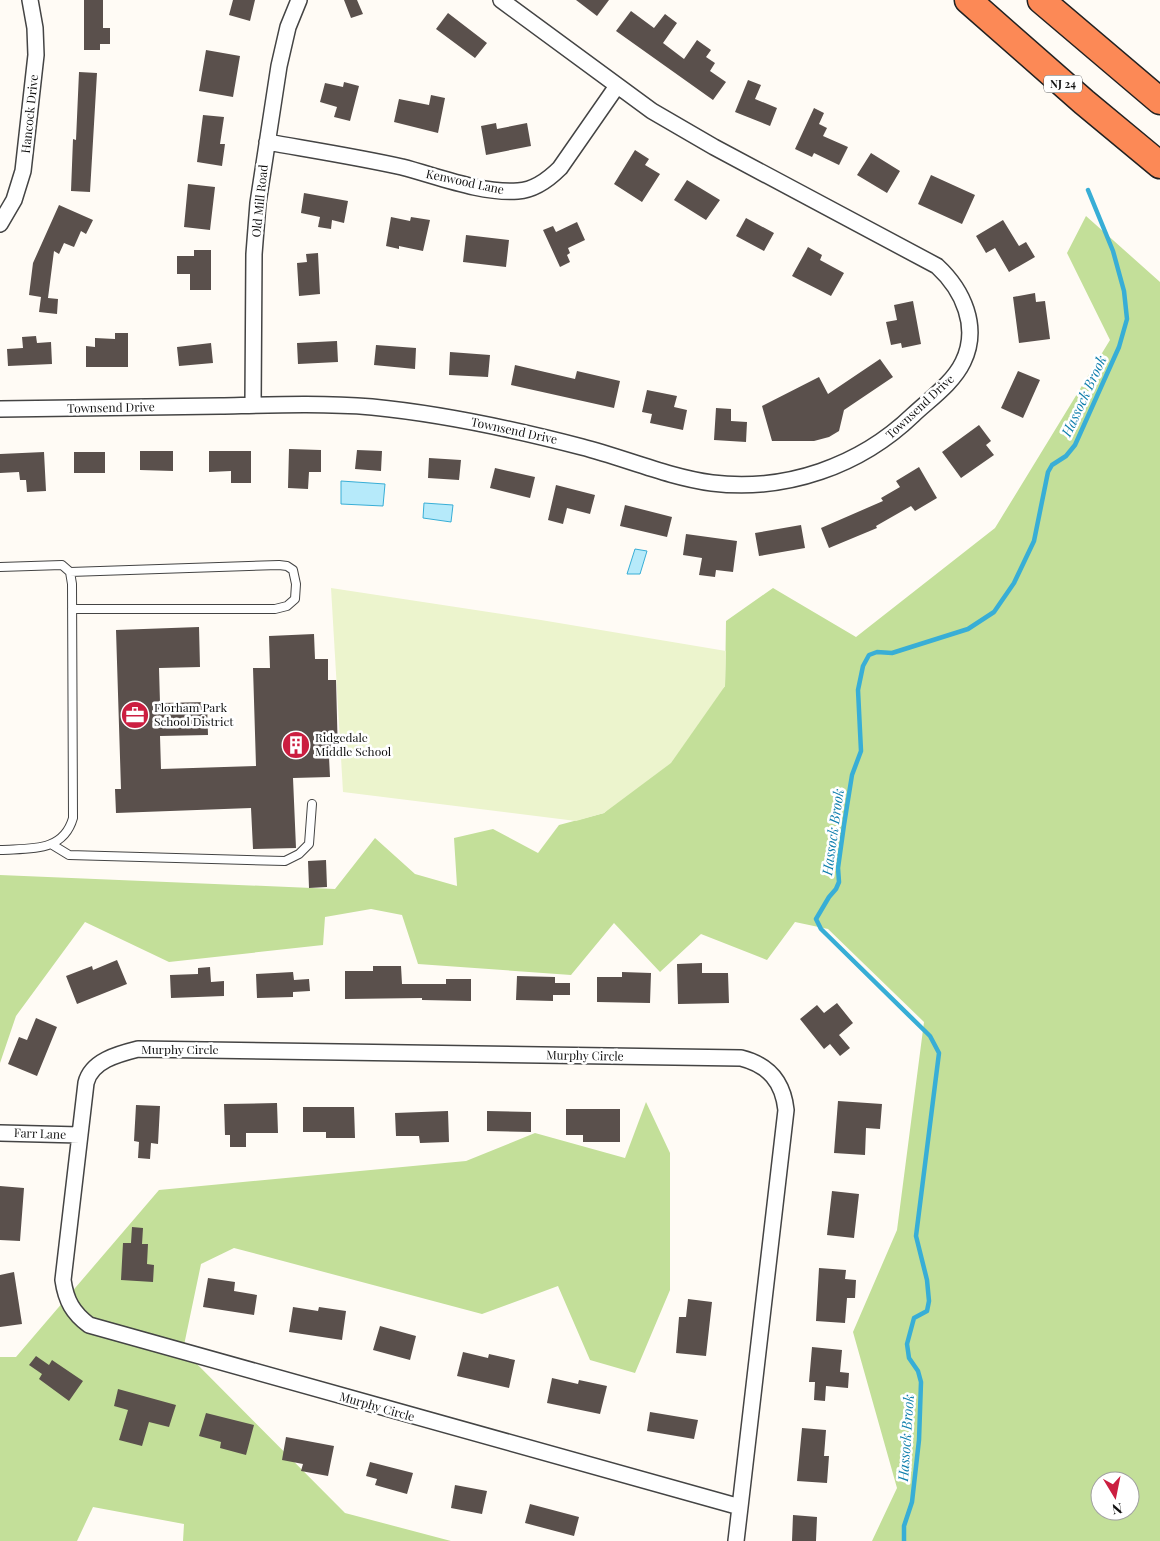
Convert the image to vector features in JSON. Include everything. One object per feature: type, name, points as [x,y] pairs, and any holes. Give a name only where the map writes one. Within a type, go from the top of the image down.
[{"type":"highway","name":"NJ 24","points":[[968,0],[1160,166]]},
{"type":"highway","points":[[1041,0],[1160,101]]},
{"type":"street","name":"Hancock Drive","points":[[0,224],[14,200],[23,171],[36,55],[35,28],[30,0]]},
{"type":"street","name":"Old Mill Road","points":[[253,405],[254,254],[258,204],[279,66],[288,27],[299,0]]},
{"type":"street","name":"Townsend Drive","points":[[0,409],[253,405],[351,406],[445,417],[515,430],[712,483],[769,483],[796,479],[822,472],[847,462],[874,447],[899,429],[952,379],[966,357],[969,324],[966,307],[959,291],[937,266],[714,147],[652,111],[501,0]]},
{"type":"street","name":"Kenwood Lane","points":[[267,142],[347,156],[503,192],[520,191],[536,186],[551,177],[560,168],[616,86]]},
{"type":"street","name":"Murphy Circle","points":[[736,1541],[740,1507],[786,1110],[785,1096],[780,1084],[764,1066],[742,1058],[138,1049],[109,1058],[90,1072],[86,1084],[63,1280],[65,1294],[70,1306],[78,1317],[89,1326],[740,1507]]},
{"type":"street","name":"Farr Lane","points":[[0,1133],[80,1135]]},
{"type":"lane","points":[[0,567],[62,565],[70,572],[72,584],[72,818],[70,829],[62,839],[51,844],[36,848],[0,850]]},
{"type":"lane","points":[[70,572],[279,565],[287,566],[293,570],[296,584],[294,599],[287,606],[275,609],[72,609]]},
{"type":"lane","points":[[51,844],[69,855],[284,861],[299,854],[309,844],[312,804]]},
{"type":"green space","points":[[1086,216],[1160,282],[1160,1541],[872,1541],[897,1488],[853,1332],[897,1230],[924,1022],[828,929],[795,922],[767,960],[701,934],[660,972],[614,923],[571,975],[418,964],[402,915],[371,909],[325,917],[323,945],[169,962],[85,922],[16,1016],[0,1063],[0,875],[335,889],[375,838],[415,874],[457,886],[454,838],[493,829],[538,853],[559,825],[604,813],[725,686],[726,621],[773,588],[856,637],[995,528],[1110,340],[1067,253]]},
{"type":"green space","points":[[331,588],[726,651],[725,686],[671,763],[604,813],[576,821],[343,792]]},
{"type":"green space","points":[[646,1102],[670,1153],[670,1290],[635,1373],[590,1360],[558,1286],[482,1314],[234,1248],[201,1264],[183,1350],[345,1513],[451,1541],[183,1541],[184,1524],[93,1507],[77,1541],[0,1541],[0,1357],[16,1357],[159,1190],[466,1161],[535,1133],[625,1158]]},
{"type":"water","points":[[341,481],[385,484],[383,506],[341,504]]},
{"type":"water","points":[[424,503],[453,505],[451,522],[423,518]]},
{"type":"water","points":[[635,549],[647,551],[640,574],[627,574]]},
{"type":"building","points":[[84,0],[103,0],[103,28],[110,28],[110,44],[100,44],[100,50],[84,50]]},
{"type":"building","points":[[233,0],[255,0],[250,21],[229,15]]},
{"type":"building","points":[[344,0],[357,0],[363,14],[351,18]]},
{"type":"building","points":[[576,0],[609,0],[597,16]]},
{"type":"building","points":[[631,11],[654,28],[665,14],[677,23],[663,43],[684,59],[697,40],[711,50],[706,57],[715,63],[710,71],[726,82],[713,100],[616,31]]},
{"type":"building","points":[[448,13],[487,43],[475,58],[436,29]]},
{"type":"building","points":[[206,50],[240,56],[233,97],[199,91]]},
{"type":"building","points":[[79,72],[97,73],[90,192],[71,191],[73,139],[76,140]]},
{"type":"building","points":[[748,80],[761,85],[755,99],[777,108],[770,126],[735,112]]},
{"type":"building","points":[[344,82],[359,86],[350,121],[334,117],[337,107],[320,102],[325,83],[343,87]]},
{"type":"building","points":[[431,95],[445,98],[438,133],[394,122],[399,99],[429,105]]},
{"type":"building","points":[[814,108],[824,113],[819,124],[827,128],[823,136],[848,147],[839,165],[814,153],[812,157],[795,149]]},
{"type":"building","points":[[203,115],[224,117],[220,144],[225,144],[222,166],[197,162]]},
{"type":"building","points":[[496,123],[497,129],[527,123],[531,146],[486,155],[481,126]]},
{"type":"building","points":[[635,150],[649,159],[645,165],[660,174],[642,202],[614,184]]},
{"type":"building","points":[[871,153],[900,171],[887,193],[857,175]]},
{"type":"building","points":[[931,175],[975,195],[962,224],[918,204]]},
{"type":"building","points":[[687,180],[720,200],[706,220],[674,200]]},
{"type":"building","points":[[188,184],[215,187],[210,230],[184,227]]},
{"type":"building","points":[[304,193],[348,201],[344,223],[332,220],[331,229],[318,227],[320,217],[301,213]]},
{"type":"building","points":[[59,205],[93,220],[86,234],[81,231],[74,247],[64,243],[59,254],[54,251],[48,298],[58,299],[57,314],[39,312],[41,297],[29,295],[33,263]]},
{"type":"building","points":[[391,217],[410,221],[411,217],[430,220],[423,251],[399,246],[399,249],[386,246]]},
{"type":"building","points":[[746,218],[774,233],[764,251],[736,236]]},
{"type":"building","points":[[1003,220],[1019,246],[1026,242],[1035,257],[1009,272],[995,248],[986,253],[976,236]]},
{"type":"building","points":[[577,222],[585,240],[568,248],[570,253],[567,255],[570,262],[560,267],[543,230],[553,226],[556,232]]},
{"type":"building","points":[[466,235],[509,240],[506,267],[463,262]]},
{"type":"building","points":[[808,247],[822,255],[820,260],[844,273],[831,296],[792,276]]},
{"type":"building","points":[[194,250],[211,250],[211,290],[190,290],[190,274],[177,274],[177,256],[194,256]]},
{"type":"building","points":[[318,253],[320,294],[299,296],[297,263],[307,262],[306,254]]},
{"type":"building","points":[[1035,293],[1036,302],[1045,301],[1050,339],[1019,343],[1013,297]]},
{"type":"building","points":[[913,301],[921,344],[902,348],[901,343],[891,345],[886,322],[897,320],[894,305]]},
{"type":"building","points":[[115,333],[128,333],[128,367],[86,367],[86,346],[95,347],[95,338],[115,339]]},
{"type":"building","points":[[36,336],[37,343],[51,342],[52,364],[8,366],[7,349],[23,348],[22,337]]},
{"type":"building","points":[[337,341],[338,362],[298,364],[297,343]]},
{"type":"building","points":[[211,343],[213,363],[179,366],[177,347]]},
{"type":"building","points":[[376,345],[416,348],[415,369],[374,365]]},
{"type":"building","points":[[450,352],[490,355],[488,377],[449,375]]},
{"type":"building","points":[[880,359],[893,377],[844,410],[839,431],[829,437],[814,441],[772,441],[762,406],[819,377],[828,394]]},
{"type":"building","points":[[515,365],[575,379],[577,371],[620,381],[614,408],[511,385]]},
{"type":"building","points":[[1018,371],[1040,380],[1023,418],[1001,408]]},
{"type":"building","points":[[647,390],[677,396],[674,407],[687,410],[683,430],[650,423],[652,414],[642,412]]},
{"type":"building","points":[[716,408],[731,409],[731,421],[747,422],[746,442],[714,440]]},
{"type":"building","points":[[979,425],[991,441],[986,445],[994,455],[961,478],[942,452]]},
{"type":"building","points":[[289,449],[321,450],[321,472],[309,472],[308,489],[288,488]]},
{"type":"building","points":[[357,450],[382,451],[381,471],[355,469]]},
{"type":"building","points":[[140,451],[173,451],[173,471],[140,470]]},
{"type":"building","points":[[209,451],[251,451],[251,483],[231,483],[231,471],[209,472]]},
{"type":"building","points":[[44,452],[46,491],[27,492],[26,480],[20,480],[19,472],[0,473],[0,454]]},
{"type":"building","points":[[74,452],[105,452],[105,473],[74,473]]},
{"type":"building","points":[[429,458],[461,460],[459,480],[428,478]]},
{"type":"building","points":[[919,467],[937,498],[915,511],[911,506],[876,526],[877,528],[829,548],[821,528],[883,501],[881,498],[900,487],[896,481]]},
{"type":"building","points":[[495,468],[535,477],[530,498],[490,488]]},
{"type":"building","points":[[556,485],[595,495],[590,514],[567,508],[563,524],[548,520]]},
{"type":"building","points":[[625,505],[672,517],[667,537],[620,526]]},
{"type":"building","points":[[801,525],[805,548],[759,556],[755,533]]},
{"type":"building","points":[[686,534],[737,541],[733,572],[716,570],[715,577],[699,575],[702,558],[683,555]]},
{"type":"building","name":"Ridgedale Middle School","points":[[199,627],[200,667],[159,668],[160,703],[207,702],[208,735],[160,736],[161,769],[256,766],[253,668],[270,668],[269,636],[314,634],[315,659],[328,659],[328,680],[336,680],[338,756],[329,757],[330,777],[293,778],[296,848],[253,849],[251,808],[116,813],[115,789],[121,789],[116,630]]},
{"type":"building","points":[[326,860],[327,887],[309,888],[308,861]]},
{"type":"building","points":[[117,960],[127,984],[77,1004],[66,976],[92,966],[93,970]]},
{"type":"building","points":[[702,963],[702,973],[728,973],[729,1003],[678,1004],[677,964]]},
{"type":"building","points":[[373,966],[401,966],[402,984],[446,984],[446,979],[471,979],[471,1001],[422,1000],[422,998],[345,999],[345,971],[373,971]]},
{"type":"building","points":[[210,967],[211,982],[224,981],[224,996],[171,998],[170,975],[198,974],[198,968]]},
{"type":"building","points":[[293,972],[294,980],[309,979],[310,991],[293,992],[293,997],[257,998],[256,974]]},
{"type":"building","points":[[622,972],[651,973],[650,1003],[597,1002],[597,977],[622,977]]},
{"type":"building","points":[[517,976],[555,977],[555,983],[570,983],[570,995],[553,995],[553,1001],[516,1000]]},
{"type":"building","points":[[837,1003],[853,1023],[839,1035],[850,1048],[840,1056],[830,1044],[824,1049],[800,1019],[817,1005],[824,1013]]},
{"type":"building","points":[[36,1018],[57,1027],[37,1076],[8,1064],[19,1037],[27,1040]]},
{"type":"building","points":[[838,1101],[882,1104],[880,1129],[866,1128],[865,1155],[834,1153]]},
{"type":"building","points":[[277,1103],[278,1133],[246,1133],[246,1147],[230,1147],[230,1135],[225,1135],[224,1104]]},
{"type":"building","points":[[136,1105],[160,1106],[158,1144],[151,1143],[150,1159],[138,1158],[139,1142],[134,1141]]},
{"type":"building","points":[[303,1107],[354,1107],[355,1138],[326,1138],[326,1132],[303,1132]]},
{"type":"building","points":[[566,1109],[620,1109],[620,1142],[583,1142],[583,1135],[566,1135]]},
{"type":"building","points":[[448,1111],[449,1142],[420,1143],[419,1136],[396,1136],[395,1113]]},
{"type":"building","points":[[487,1111],[531,1112],[531,1132],[487,1131]]},
{"type":"building","points":[[0,1186],[24,1188],[20,1241],[0,1240]]},
{"type":"building","points":[[832,1191],[859,1194],[854,1238],[827,1235]]},
{"type":"building","points":[[132,1227],[143,1228],[142,1244],[148,1244],[147,1264],[154,1265],[153,1282],[121,1280],[123,1243],[131,1243]]},
{"type":"building","points":[[819,1268],[846,1270],[845,1279],[856,1280],[855,1298],[847,1298],[845,1323],[816,1321]]},
{"type":"building","points":[[14,1272],[22,1324],[0,1327],[0,1275]]},
{"type":"building","points":[[208,1278],[235,1282],[234,1291],[257,1295],[254,1315],[203,1307]]},
{"type":"building","points":[[688,1299],[712,1302],[706,1356],[676,1353],[679,1317],[686,1317]]},
{"type":"building","points":[[293,1307],[318,1311],[319,1307],[346,1311],[342,1340],[289,1332]]},
{"type":"building","points":[[380,1326],[416,1336],[410,1360],[373,1350]]},
{"type":"building","points":[[812,1347],[842,1350],[840,1372],[849,1373],[848,1388],[826,1386],[825,1401],[814,1400],[815,1382],[809,1382]]},
{"type":"building","points":[[463,1352],[488,1358],[489,1354],[515,1360],[509,1388],[457,1376]]},
{"type":"building","points":[[36,1356],[49,1365],[52,1360],[83,1381],[69,1401],[39,1379],[42,1374],[29,1365]]},
{"type":"building","points":[[552,1378],[578,1384],[579,1380],[607,1386],[600,1414],[547,1403]]},
{"type":"building","points":[[118,1389],[176,1405],[169,1427],[149,1422],[142,1446],[119,1440],[128,1410],[114,1406]]},
{"type":"building","points":[[650,1412],[698,1420],[694,1439],[647,1431]]},
{"type":"building","points":[[206,1413],[254,1425],[246,1455],[220,1448],[221,1442],[199,1436]]},
{"type":"building","points":[[802,1428],[826,1430],[824,1456],[829,1456],[827,1483],[797,1481]]},
{"type":"building","points":[[286,1437],[334,1446],[328,1476],[301,1471],[303,1464],[282,1460]]},
{"type":"building","points":[[370,1462],[413,1473],[407,1494],[375,1485],[377,1479],[366,1476]]},
{"type":"building","points":[[455,1485],[487,1491],[482,1514],[451,1508]]},
{"type":"building","points":[[530,1504],[579,1517],[574,1536],[525,1523]]},
{"type":"building","points":[[793,1515],[817,1517],[816,1541],[792,1541]]},
{"type":"waterway","name":"Hassock Brook","points":[[904,1541],[904,1526],[912,1502],[919,1440],[921,1382],[918,1371],[909,1358],[907,1344],[914,1318],[927,1311],[929,1301],[927,1280],[916,1236],[939,1053],[930,1036],[821,929],[816,919],[839,882],[838,868],[852,775],[861,751],[858,690],[863,666],[869,655],[877,652],[892,653],[968,629],[994,612],[1014,583],[1034,541],[1048,472],[1052,465],[1066,456],[1075,445],[1119,347],[1127,319],[1124,291],[1113,251],[1088,190]]},
{"type":"place","name":"Florham Park School District","points":[[135,715]]},
{"type":"place","name":"Ridgedale Middle School","points":[[296,745]]}]
